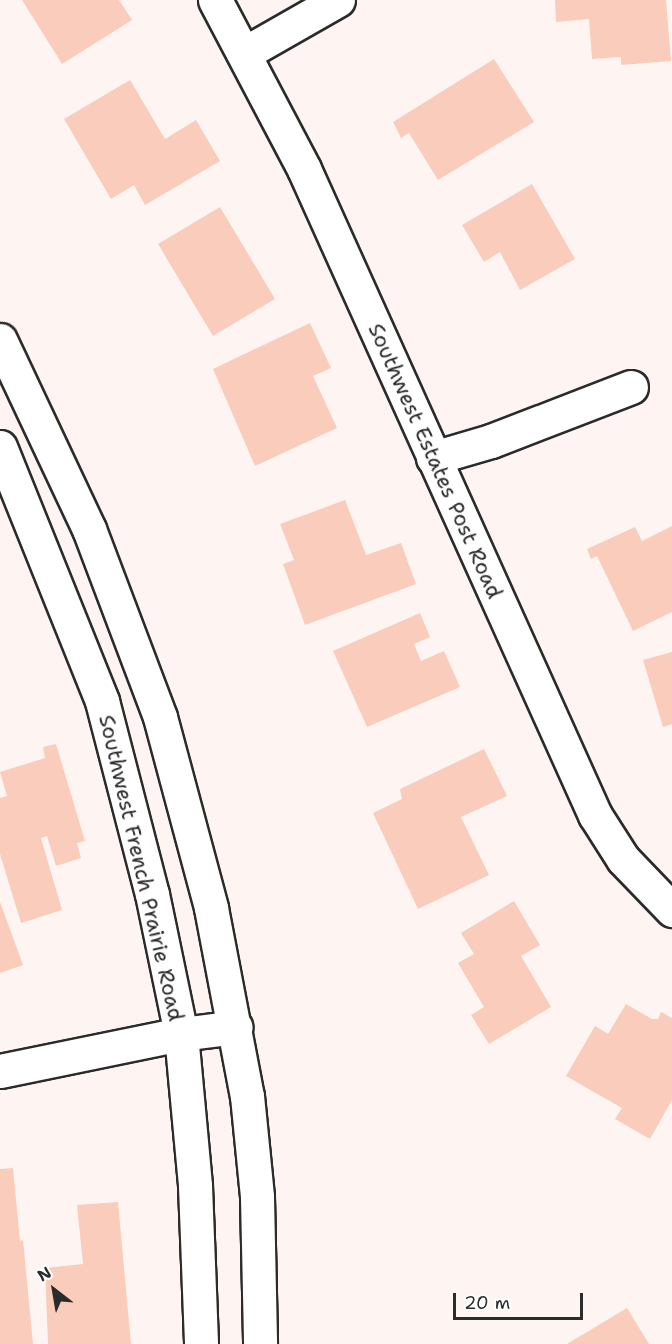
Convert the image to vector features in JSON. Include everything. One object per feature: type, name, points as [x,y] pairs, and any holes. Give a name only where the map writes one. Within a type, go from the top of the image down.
[{"type":"street","name":"Southwest Estates Post Road","points":[[215,0],[245,53],[304,169],[595,815],[623,859],[672,910]]},
{"type":"street","points":[[245,53],[338,0]]},
{"type":"street","points":[[0,340],[89,529],[160,717],[211,908],[236,1027],[257,1197],[260,1344]]},
{"type":"street","points":[[433,458],[491,441],[631,387]]},
{"type":"street","name":"Southwest French Prairie Road","points":[[0,447],[102,701],[152,894],[181,1034],[195,1186],[201,1344]]},
{"type":"street","points":[[0,1071],[181,1034],[236,1027]]},
{"type":"building","points":[[22,0],[119,0],[132,20],[62,64]]},
{"type":"building","points":[[555,0],[666,0],[671,61],[621,65],[621,57],[592,59],[589,19],[556,22]]},
{"type":"building","points":[[494,59],[534,122],[438,180],[409,133],[401,138],[393,122]]},
{"type":"building","points":[[130,80],[165,139],[196,120],[220,161],[145,205],[134,185],[111,199],[64,119]]},
{"type":"building","points":[[532,184],[575,259],[520,290],[500,252],[484,262],[462,225]]},
{"type":"building","points":[[220,207],[275,299],[213,336],[158,244]]},
{"type":"building","points":[[310,323],[331,368],[313,376],[337,428],[255,466],[213,369]]},
{"type":"building","points":[[345,500],[366,555],[401,543],[416,584],[305,625],[283,564],[294,560],[280,524]]},
{"type":"building","points":[[672,526],[672,612],[633,631],[597,556],[591,559],[587,549],[635,527],[642,541]]},
{"type":"building","points":[[420,613],[430,637],[414,644],[421,661],[444,651],[460,687],[367,727],[333,651]]},
{"type":"building","points":[[672,652],[672,724],[663,727],[643,660]]},
{"type":"building","points":[[56,744],[85,841],[77,843],[81,858],[56,866],[47,836],[41,838],[62,910],[21,923],[0,854],[0,798],[7,796],[0,772],[45,758],[43,747]]},
{"type":"building","points":[[484,749],[507,796],[461,817],[489,875],[418,909],[373,813],[402,799],[400,789]]},
{"type":"building","points":[[514,901],[540,945],[521,956],[551,1007],[489,1044],[471,1015],[484,1007],[458,963],[474,954],[461,933]]},
{"type":"building","points":[[0,902],[23,965],[0,973]]},
{"type":"building","points":[[626,1004],[652,1019],[658,1019],[661,1012],[672,1018],[672,1100],[650,1139],[615,1119],[622,1108],[566,1076],[595,1026],[608,1034]]},
{"type":"building","points":[[13,1168],[20,1241],[23,1240],[33,1344],[0,1344],[0,1169]]},
{"type":"building","points":[[118,1202],[131,1344],[48,1344],[45,1268],[83,1264],[77,1205]]},
{"type":"building","points":[[627,1308],[649,1344],[567,1344]]}]
